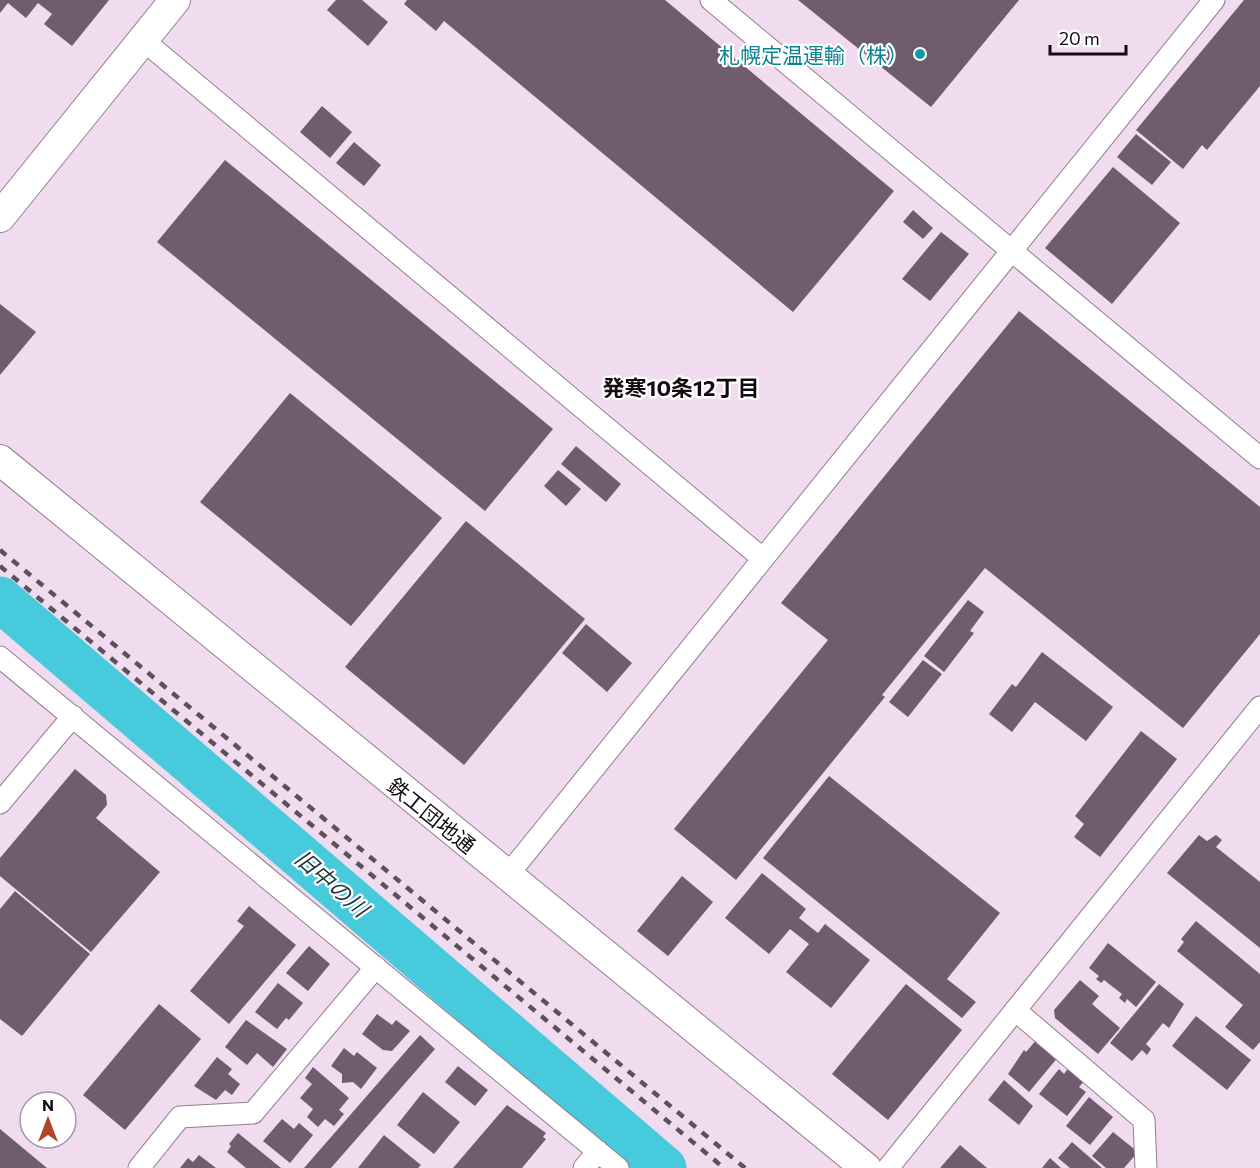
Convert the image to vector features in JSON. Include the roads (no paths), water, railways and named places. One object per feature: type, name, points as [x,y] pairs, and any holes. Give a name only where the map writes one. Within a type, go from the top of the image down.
[{"type":"street","points":[[0,217],[175,0]]},
{"type":"street","points":[[711,0],[1010,252],[1260,458]]},
{"type":"street","points":[[507,876],[1214,0]]},
{"type":"street","points":[[143,40],[762,558]]},
{"type":"street","name":"鉄工団地通","points":[[0,460],[866,1168]]},
{"type":"street","points":[[0,657],[618,1168]]},
{"type":"street","points":[[888,1168],[1260,707]]},
{"type":"street","points":[[0,803],[73,716]]},
{"type":"street","points":[[139,1168],[180,1117],[253,1113],[376,967]]},
{"type":"street","points":[[1015,1010],[1144,1120],[1146,1168]]},
{"type":"street","points":[[584,1168],[598,1151]]},
{"type":"waterway","name":"旧中の川","points":[[0,599],[664,1168]]},
{"type":"railway","points":[[0,550],[745,1168]]},
{"type":"railway","points":[[0,566],[724,1168]]},
{"type":"place","name":"札幌定温運輸（株）","points":[[920,54]]},
{"type":"district","name":"発寒10条12丁目","points":[[681,387]]}]
